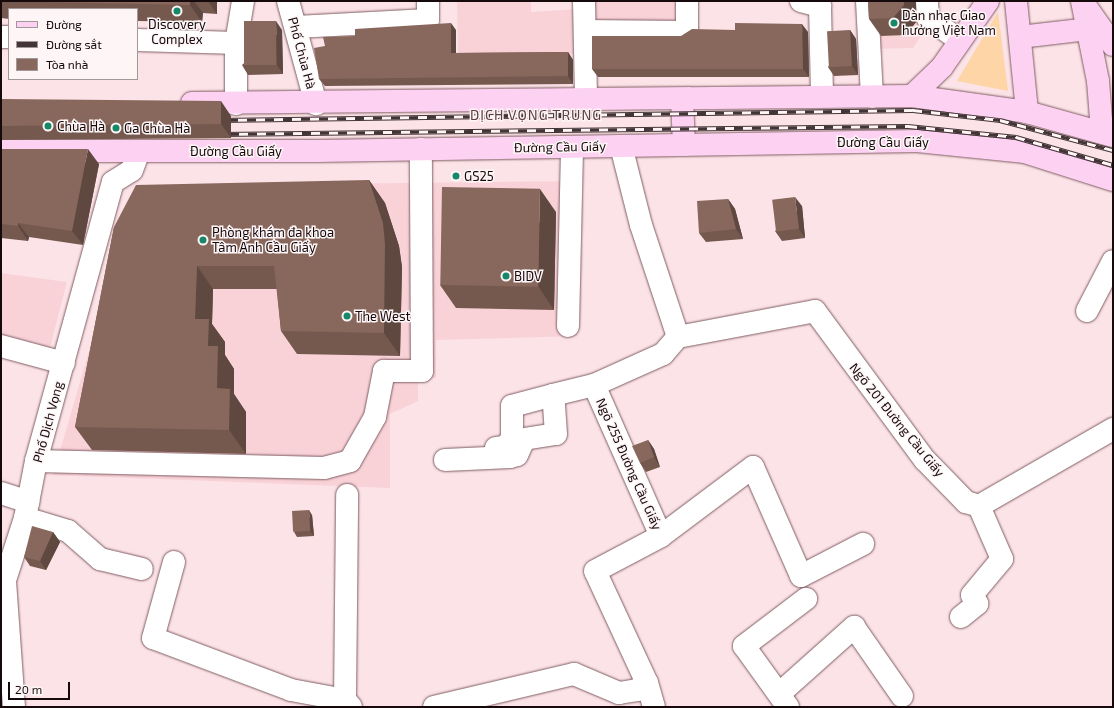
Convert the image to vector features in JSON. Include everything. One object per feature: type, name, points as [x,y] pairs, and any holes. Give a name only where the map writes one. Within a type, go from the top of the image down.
[{"type":"main road","points":[[912,96],[927,84],[988,1]]},
{"type":"main road","points":[[1016,1],[1027,112]]},
{"type":"main road","points":[[174,103],[316,104],[822,96],[912,96],[1027,112],[1107,134],[1082,2]]},
{"type":"main road","points":[[1082,2],[1113,45]]},
{"type":"main road","points":[[1020,37],[1088,30]]},
{"type":"main road","points":[[682,99],[684,145]]},
{"type":"main road","name":"Đường Cầu Giấy","points":[[1,151],[421,149],[684,145],[867,140],[980,145],[1065,163],[1113,180]]},
{"type":"street","points":[[236,104],[236,42],[243,1]]},
{"type":"street","name":"Phố Chùa Hà","points":[[288,1],[316,104]]},
{"type":"street","points":[[296,26],[428,20],[428,1]]},
{"type":"street","points":[[584,1],[586,100]]},
{"type":"street","points":[[585,31],[687,32],[686,1]]},
{"type":"street","points":[[801,1],[820,6],[822,96]]},
{"type":"street","points":[[867,1],[872,97]]},
{"type":"street","points":[[927,1],[928,18],[960,40]]},
{"type":"street","points":[[138,40],[236,42]]},
{"type":"street","points":[[621,146],[641,225],[678,337]]},
{"type":"street","points":[[568,326],[572,147]]},
{"type":"street","points":[[36,461],[324,468],[350,461],[375,417],[384,371],[422,371],[421,149]]},
{"type":"street","name":"Phố Dịch Vọng","points":[[14,707],[3,577],[27,510],[36,461],[114,182],[132,170],[139,151]]},
{"type":"street","points":[[1087,311],[1113,260]]},
{"type":"street","name":"Ngõ 201 Đường Cầu Giấy","points":[[678,337],[815,311],[925,460],[966,502],[979,506]]},
{"type":"street","name":"Ngõ 255 Đường Cầu Giấy","points":[[553,395],[556,434],[524,439],[517,454],[510,456],[445,456],[505,447],[512,439],[512,406],[553,395],[594,385],[663,354],[678,337]]},
{"type":"street","points":[[1,346],[64,363]]},
{"type":"street","name":"Ngõ 255 Đường Cầu Giấy","points":[[594,385],[661,536],[595,571],[647,683],[654,707]]},
{"type":"street","points":[[961,616],[977,604],[972,595],[1002,559],[979,506],[1113,429]]},
{"type":"street","points":[[661,536],[753,467],[801,576],[863,544]]},
{"type":"street","points":[[1,492],[27,510],[68,532],[100,559],[142,569]]},
{"type":"street","points":[[174,562],[153,638],[291,690],[348,704],[347,495]]},
{"type":"street","points":[[806,599],[744,646],[783,701],[854,627],[902,696]]},
{"type":"street","points":[[434,707],[574,674],[619,693],[637,690],[647,683]]},
{"type":"street","points":[[632,707],[647,683]]},
{"type":"shaded area","points":[[457,1],[531,1],[531,12],[578,9],[581,54],[458,56]]},
{"type":"shaded area","points":[[586,1],[685,1],[685,30],[586,30]]},
{"type":"shaded area","points":[[862,1],[929,1],[937,12],[913,48],[865,49]]},
{"type":"shaded area","points":[[998,12],[1008,91],[957,81]]},
{"type":"shaded area","points":[[579,181],[577,336],[436,340],[436,378],[418,377],[418,401],[390,414],[390,488],[53,475],[137,186]]},
{"type":"shaded area","points":[[1,273],[67,282],[46,363],[1,353]]},
{"type":"building","points":[[1,1],[190,1],[190,5]]},
{"type":"building","points":[[868,1],[904,1],[904,5],[893,18],[869,19]]},
{"type":"building","points":[[244,21],[276,21],[276,65],[244,65]]},
{"type":"building","points":[[451,23],[451,53],[568,52],[568,76],[319,79],[314,48],[325,46],[323,37],[355,36],[355,29]]},
{"type":"building","points":[[735,23],[802,24],[803,69],[592,69],[592,36],[681,36],[692,29],[735,30]]},
{"type":"building","points":[[850,30],[852,66],[829,67],[827,31]]},
{"type":"building","points":[[1,99],[221,101],[221,124],[1,126]]},
{"type":"building","points":[[1,149],[88,149],[72,231],[18,223],[18,226],[1,224]]},
{"type":"building","name":"The West","points":[[369,180],[383,223],[385,244],[384,333],[281,331],[274,266],[197,266],[195,319],[209,319],[208,346],[218,346],[217,388],[230,389],[229,430],[75,427],[114,227],[136,185]]},
{"type":"building","name":"BIDV","points":[[442,187],[540,189],[538,287],[440,285]]},
{"type":"building","points":[[795,197],[799,229],[776,232],[772,200]]},
{"type":"building","points":[[728,199],[736,229],[699,233],[697,201]]},
{"type":"building","points":[[648,440],[654,457],[640,463],[632,446]]},
{"type":"building","points":[[309,510],[310,531],[293,532],[292,511]]},
{"type":"building","points":[[32,526],[53,532],[40,561],[24,557]]},
{"type":"railway","points":[[220,120],[913,110],[1000,120],[1113,150]]},
{"type":"railway","points":[[221,134],[908,126],[1016,137],[1113,165]]},
{"type":"place","name":"Discovery Complex","points":[[177,11]]},
{"type":"place","name":"Dàn nhạc Giao hưởng Việt Nam","points":[[894,23]]},
{"type":"place","name":"Chùa Hà","points":[[48,126]]},
{"type":"place","name":"Ga Chùa Hà","points":[[116,128]]},
{"type":"place","name":"GS25","points":[[456,176]]},
{"type":"place","name":"Phòng khám đa khoa Tâm Anh Cầu Giấy","points":[[203,240]]},
{"type":"place","name":"BIDV","points":[[506,276]]},
{"type":"place","name":"The West","points":[[347,316]]},
{"type":"district","name":"DỊCH VỌNG TRUNG","points":[[536,115]]}]
